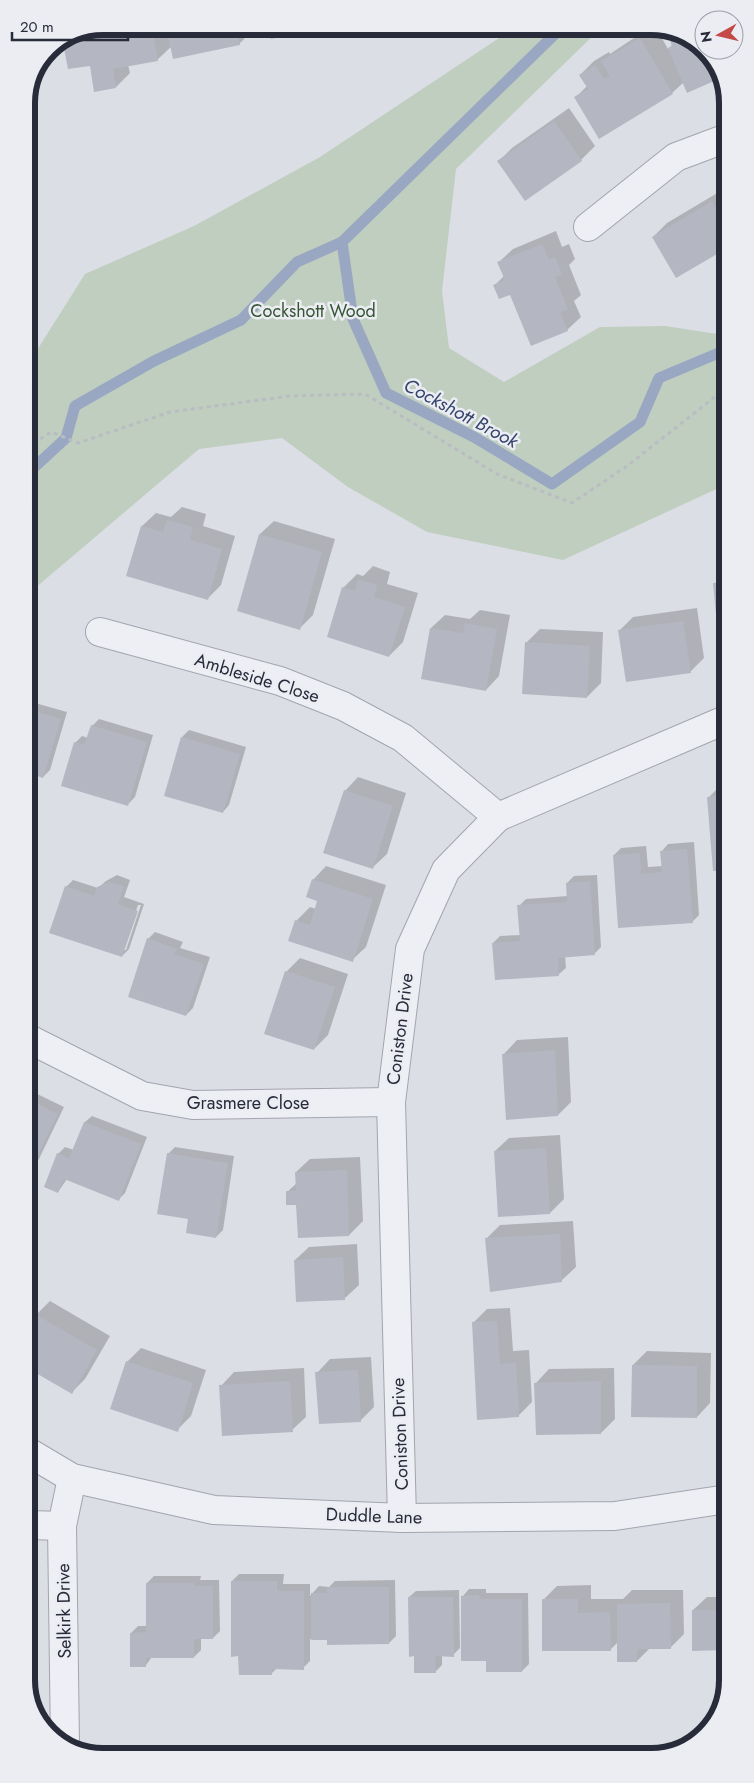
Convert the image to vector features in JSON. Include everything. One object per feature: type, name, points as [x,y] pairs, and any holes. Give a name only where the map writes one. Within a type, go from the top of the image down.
[{"type":"street","points":[[588,227],[676,157],[719,141]]},
{"type":"street","name":"Ambleside Close","points":[[100,632],[280,681],[343,706],[403,738],[498,817]]},
{"type":"street","name":"Coniston Drive","points":[[402,1518],[391,1102],[410,949],[446,870],[498,817],[719,723]]},
{"type":"street","name":"Grasmere Close","points":[[35,1042],[142,1096],[193,1105],[391,1102]]},
{"type":"street","name":"Duddle Lane","points":[[35,1456],[72,1478],[214,1510],[402,1518],[615,1516],[719,1500]]},
{"type":"street","name":"Selkirk Drive","points":[[65,1736],[62,1526],[72,1478]]},
{"type":"street","points":[[35,1526],[62,1526]]},
{"type":"path","points":[[35,443],[51,432],[78,443],[170,412],[290,396],[365,394],[497,474],[572,503],[627,466],[719,393]]},
{"type":"green space","name":"Cockshott Wood","points":[[503,35],[594,35],[456,169],[442,291],[449,348],[504,382],[600,327],[665,326],[719,334],[719,488],[563,560],[427,532],[348,487],[282,438],[199,449],[35,588],[35,353],[85,274],[194,226],[320,157]]},
{"type":"building","points":[[103,35],[154,35],[158,61],[113,69],[116,88],[94,92],[90,66],[68,69],[64,48],[81,39]]},
{"type":"building","points":[[168,35],[237,35],[240,45],[173,59]]},
{"type":"building","points":[[270,35],[289,35],[271,39]]},
{"type":"building","points":[[669,37],[685,44],[694,51],[694,60],[703,60],[715,81],[687,93],[668,48],[672,46]]},
{"type":"building","points":[[640,38],[673,94],[599,139],[574,97],[588,89],[579,75],[595,65],[604,79],[610,76],[601,61]]},
{"type":"building","points":[[554,121],[582,161],[525,201],[497,161]]},
{"type":"building","points":[[712,201],[719,213],[719,253],[676,278],[652,237]]},
{"type":"building","points":[[542,244],[549,260],[555,257],[562,274],[555,277],[568,309],[560,312],[568,331],[531,346],[510,295],[499,299],[493,285],[505,280],[497,262]]},
{"type":"building","points":[[167,520],[193,527],[190,540],[222,549],[208,600],[126,576],[141,526],[163,532]]},
{"type":"building","points":[[259,534],[322,552],[300,630],[237,611]]},
{"type":"building","points":[[358,579],[377,585],[374,597],[405,607],[389,657],[327,637],[342,587],[355,591]]},
{"type":"building","points":[[719,582],[719,635],[718,635],[713,583]]},
{"type":"building","points":[[683,621],[691,673],[626,682],[618,630]]},
{"type":"building","points":[[465,623],[497,629],[486,691],[421,679],[430,628],[463,633]]},
{"type":"building","points":[[525,642],[590,646],[587,698],[522,694]]},
{"type":"building","points":[[35,711],[61,719],[43,778],[35,775]]},
{"type":"building","points":[[91,725],[147,742],[128,806],[61,786],[74,742],[84,745]]},
{"type":"building","points":[[181,737],[240,754],[223,813],[164,796]]},
{"type":"building","points":[[344,790],[393,806],[373,869],[323,853]]},
{"type":"building","points":[[719,796],[719,871],[713,871],[707,797]]},
{"type":"building","points":[[687,849],[693,923],[618,928],[613,855],[640,853],[641,874],[662,872],[660,851]]},
{"type":"building","points":[[312,879],[373,899],[353,962],[288,941],[295,920],[310,925],[317,901],[306,897]]},
{"type":"building","points":[[590,881],[595,955],[558,958],[559,976],[495,980],[492,943],[520,941],[517,905],[567,902],[566,883]]},
{"type":"building","points":[[109,882],[124,886],[118,904],[138,911],[122,957],[49,933],[65,886],[94,896],[97,887]]},
{"type":"building","points":[[147,938],[177,949],[174,954],[204,964],[186,1016],[128,997]]},
{"type":"building","points":[[285,971],[335,987],[314,1050],[264,1034]]},
{"type":"building","points":[[555,1050],[558,1116],[506,1120],[502,1054]]},
{"type":"building","points":[[35,1103],[58,1114],[35,1161]]},
{"type":"building","points":[[84,1122],[141,1144],[119,1201],[64,1179],[58,1193],[44,1187],[57,1153],[69,1158]]},
{"type":"building","points":[[546,1148],[550,1214],[498,1217],[494,1151]]},
{"type":"building","points":[[167,1153],[228,1163],[216,1238],[186,1233],[188,1219],[157,1214]]},
{"type":"building","points":[[347,1170],[349,1236],[298,1238],[296,1205],[286,1205],[286,1191],[296,1191],[295,1172]]},
{"type":"building","points":[[560,1234],[562,1282],[490,1292],[485,1238]]},
{"type":"building","points":[[343,1257],[345,1300],[296,1302],[294,1260]]},
{"type":"building","points":[[35,1314],[97,1350],[72,1394],[35,1372]]},
{"type":"building","points":[[497,1321],[500,1364],[516,1363],[519,1417],[477,1420],[472,1322]]},
{"type":"building","points":[[126,1361],[193,1383],[178,1432],[110,1409]]},
{"type":"building","points":[[632,1365],[697,1366],[697,1418],[631,1417]]},
{"type":"building","points":[[358,1370],[361,1422],[319,1424],[315,1372]]},
{"type":"building","points":[[290,1381],[293,1432],[222,1436],[219,1385]]},
{"type":"building","points":[[601,1381],[601,1434],[536,1435],[534,1383]]},
{"type":"building","points":[[231,1581],[277,1581],[277,1591],[304,1591],[304,1670],[272,1669],[272,1675],[239,1675],[238,1656],[231,1657]]},
{"type":"building","points":[[146,1583],[194,1583],[194,1586],[213,1586],[213,1639],[194,1639],[194,1658],[146,1658],[146,1667],[130,1667],[130,1633],[146,1632]]},
{"type":"building","points":[[327,1587],[389,1587],[389,1644],[327,1645],[327,1640],[311,1640],[311,1593],[327,1593]]},
{"type":"building","points":[[480,1595],[479,1599],[522,1599],[522,1672],[486,1672],[486,1661],[461,1661],[461,1596]]},
{"type":"building","points":[[408,1597],[453,1597],[454,1657],[435,1656],[436,1673],[414,1673],[414,1656],[409,1657]]},
{"type":"building","points":[[542,1599],[578,1599],[578,1613],[610,1612],[611,1651],[542,1651]]},
{"type":"building","points":[[670,1603],[671,1649],[638,1649],[637,1662],[617,1662],[617,1604]]},
{"type":"building","points":[[692,1610],[719,1610],[719,1650],[692,1651]]},
{"type":"waterway","points":[[342,242],[554,35]]},
{"type":"waterway","name":"Cockshott Brook","points":[[35,467],[66,438],[75,406],[154,361],[241,320],[297,262],[342,242],[353,319],[386,393],[474,437],[552,484],[640,422],[659,378],[719,353]]}]
